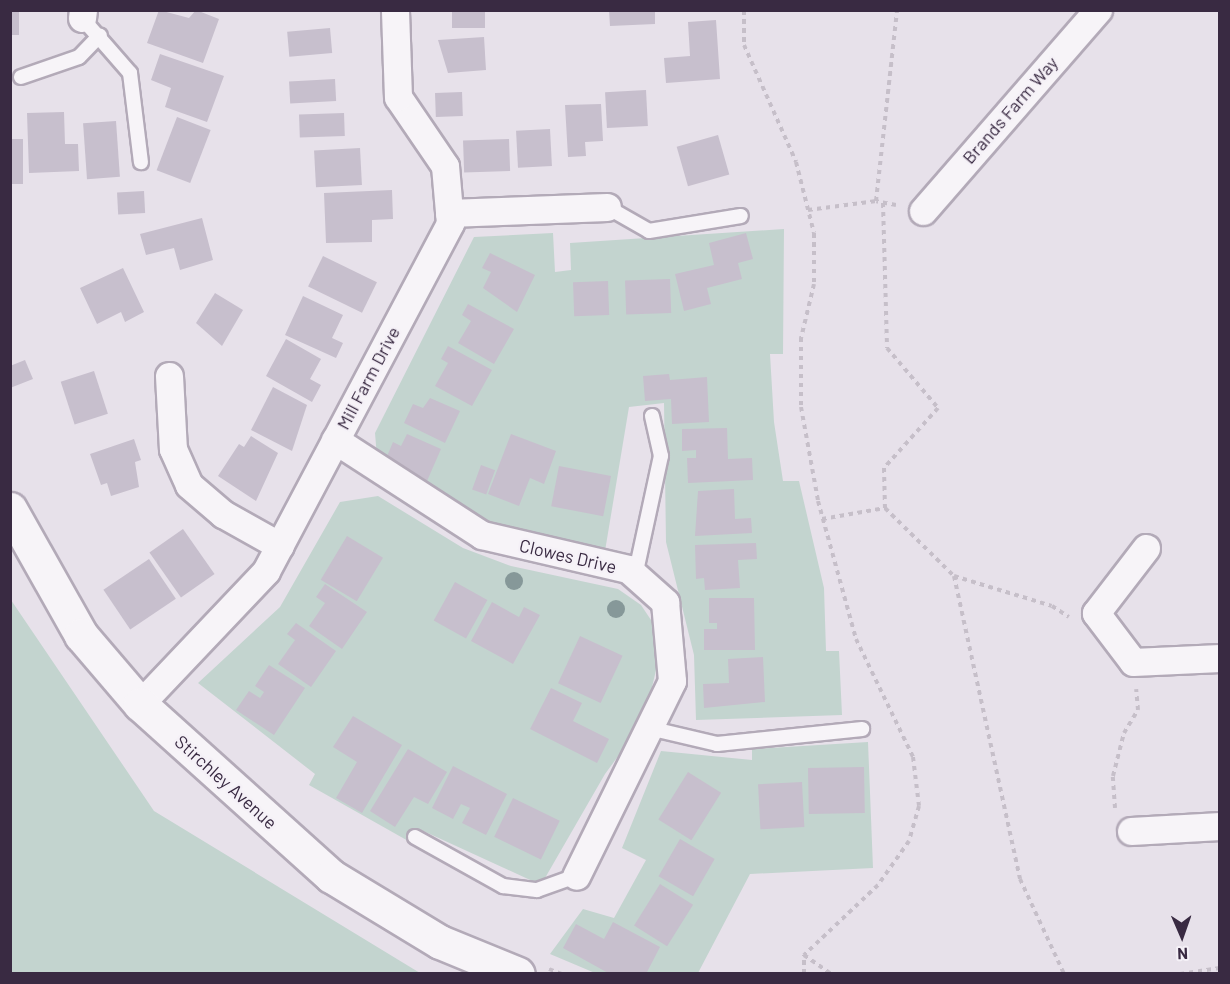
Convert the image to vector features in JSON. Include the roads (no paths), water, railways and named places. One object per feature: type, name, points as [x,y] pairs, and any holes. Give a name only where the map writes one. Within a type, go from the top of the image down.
[{"type":"street","name":"Mill Farm Drive","points":[[140,704],[266,571],[450,223],[445,166],[398,97],[395,10]]},
{"type":"street","name":"Brands Farm Way","points":[[923,211],[1098,10]]},
{"type":"street","points":[[449,213],[607,207]]},
{"type":"street","points":[[169,376],[172,449],[189,486],[223,514],[280,546]]},
{"type":"street","name":"Clowes Drive","points":[[335,440],[482,536],[635,576],[665,602],[672,681],[576,876]]},
{"type":"street","name":"Stirchley Avenue","points":[[10,509],[81,635],[140,704],[331,876],[440,942],[529,970]]},
{"type":"street","points":[[1146,548],[1096,613],[1104,625],[1132,662],[1220,658]]},
{"type":"street","points":[[1131,831],[1220,826]]},
{"type":"lane","points":[[21,77],[79,57],[88,21]]},
{"type":"lane","points":[[88,21],[130,73],[141,162]]},
{"type":"lane","points":[[607,207],[649,231],[741,216]]},
{"type":"lane","points":[[635,576],[661,456],[652,416]]},
{"type":"lane","points":[[650,728],[717,744],[862,729]]},
{"type":"lane","points":[[415,837],[503,886],[537,890],[576,876]]}]
